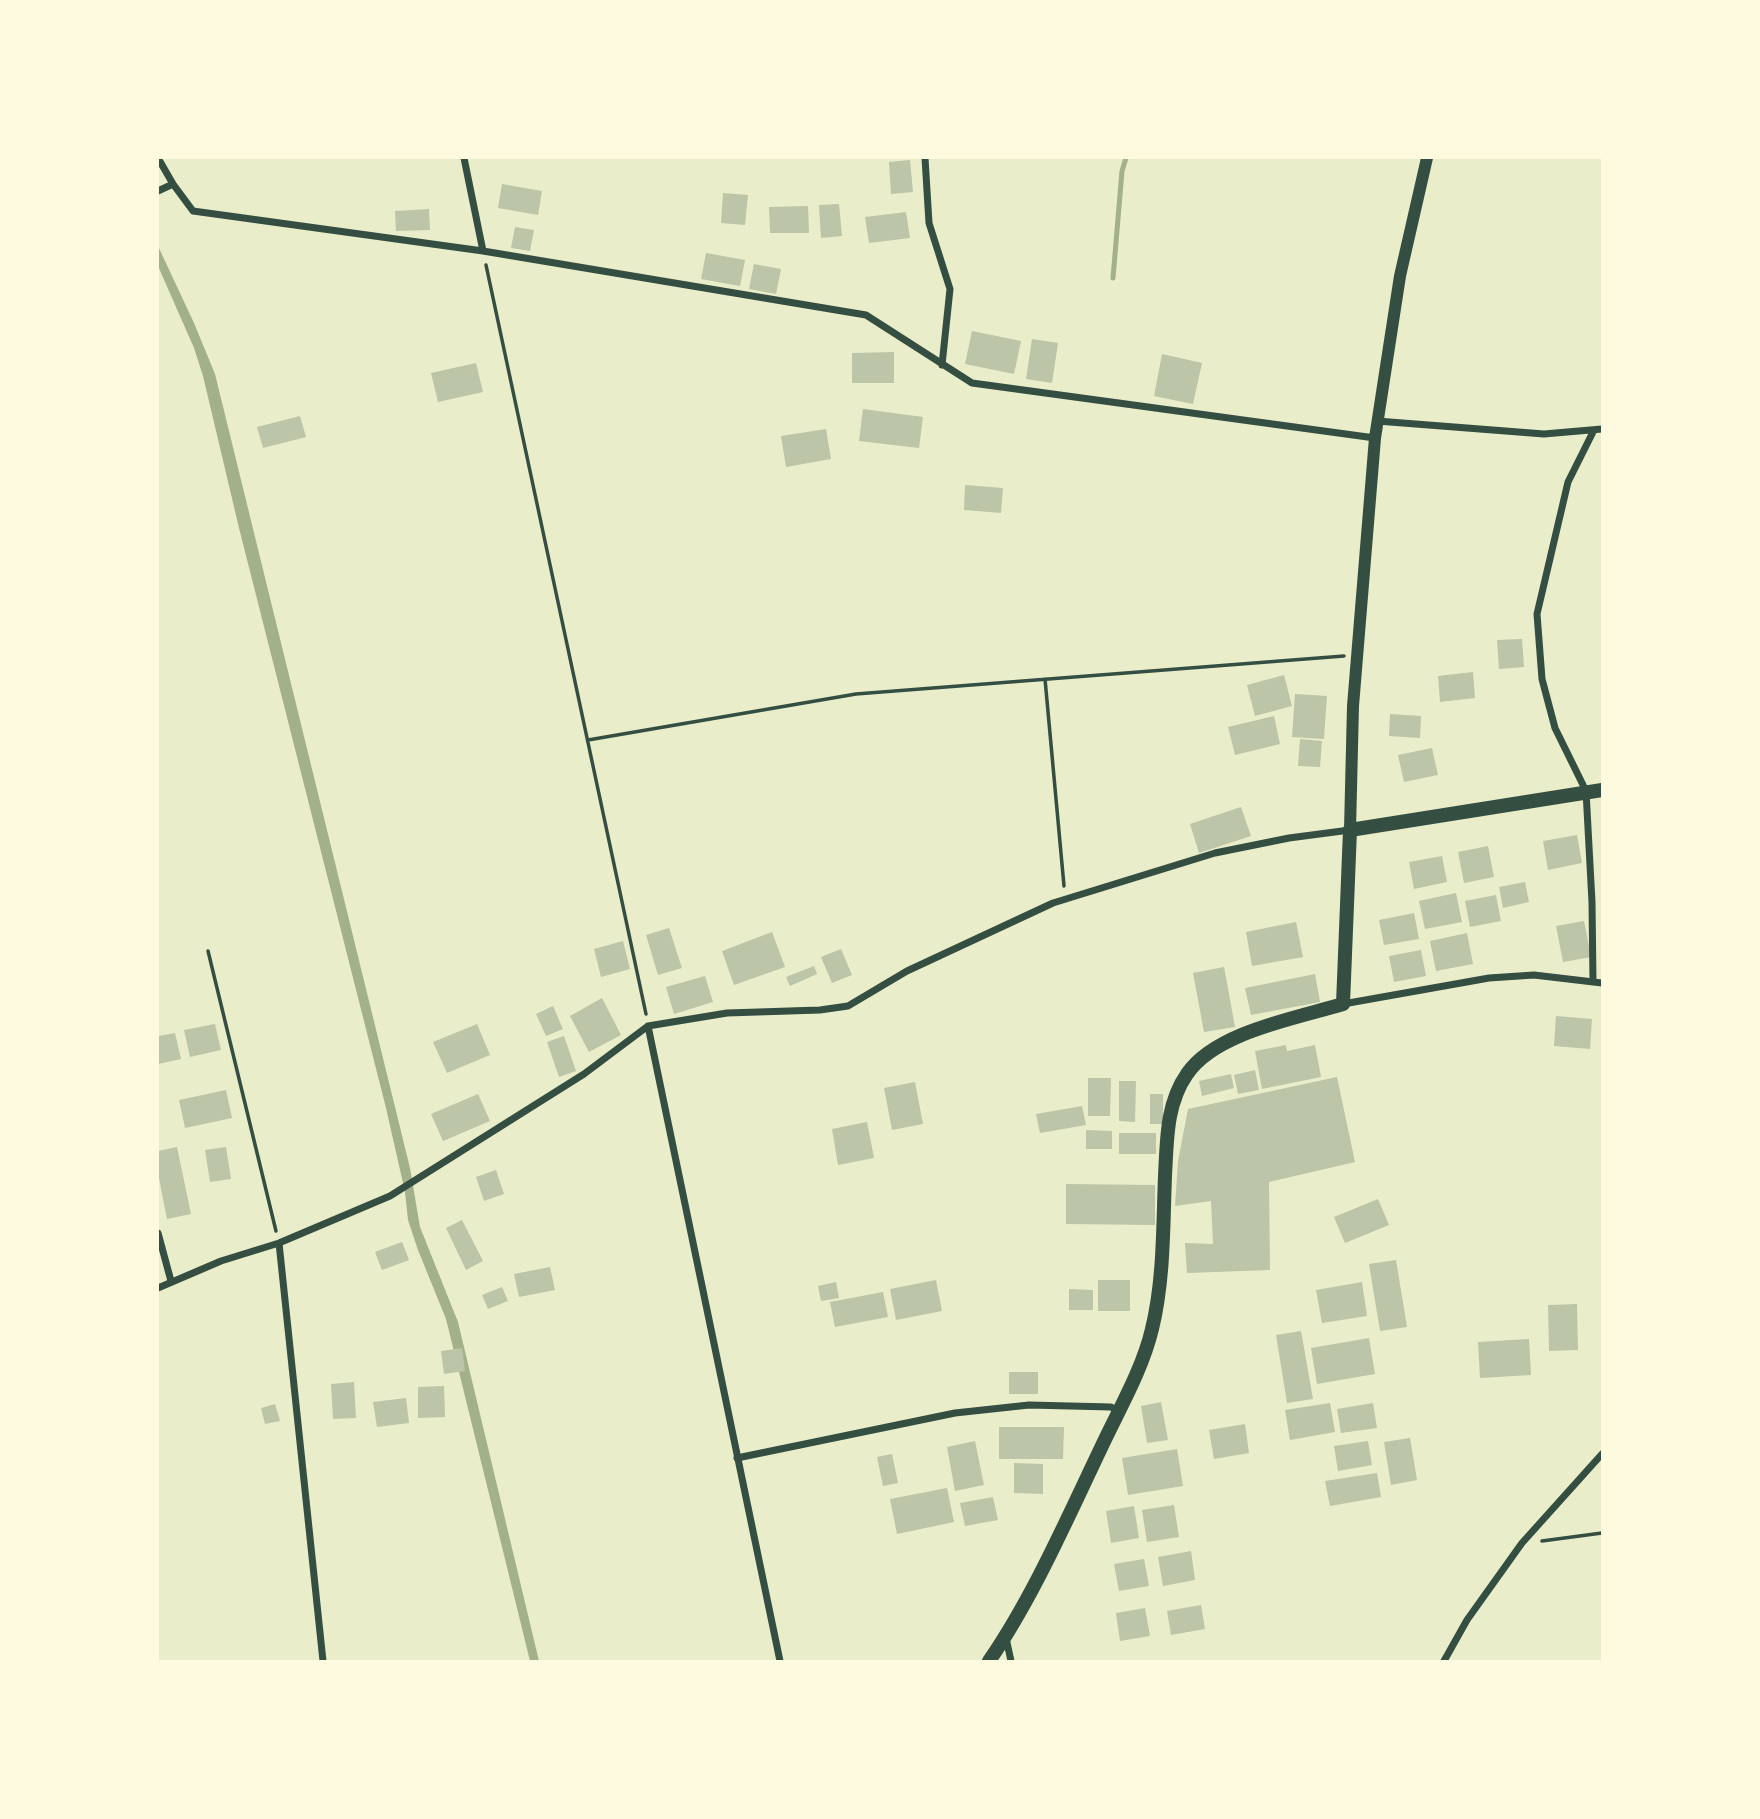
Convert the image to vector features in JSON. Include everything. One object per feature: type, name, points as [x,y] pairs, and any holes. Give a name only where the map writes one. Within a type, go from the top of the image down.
[{"type":"main road","points":[[989,1661],[1006,1637],[1072,1509],[1134,1379],[1152,1331],[1157,1302],[1168,1130],[1173,1097],[1188,1072],[1210,1051],[1258,1030],[1343,1004],[1350,830],[1602,790]]},
{"type":"street","points":[[158,158],[193,211],[483,251],[866,314],[972,383],[1375,438]]},
{"type":"street","points":[[464,158],[483,251]]},
{"type":"street","points":[[925,158],[929,223],[950,289],[942,365]]},
{"type":"street","points":[[158,1288],[221,1261],[279,1243],[390,1196],[584,1074],[648,1026],[727,1013],[820,1010],[848,1006],[907,971],[1065,899],[1215,853],[1289,838],[1350,830],[1357,656],[1375,438],[1400,276],[1427,158]]},
{"type":"street","points":[[158,191],[173,184]]},
{"type":"street","points":[[1377,421],[1544,434],[1598,429]]},
{"type":"street","points":[[1593,982],[1587,791],[1555,728],[1542,679],[1537,614],[1568,482],[1598,429]]},
{"type":"street","points":[[1343,1004],[1489,978],[1534,975],[1602,983]]},
{"type":"street","points":[[648,1026],[779,1661]]},
{"type":"street","points":[[158,1233],[171,1281]]},
{"type":"street","points":[[279,1243],[324,1661]]},
{"type":"street","points":[[737,1458],[955,1413],[1029,1405],[1111,1407],[1118,1411]]},
{"type":"street","points":[[1444,1661],[1467,1620],[1522,1543],[1602,1454]]},
{"type":"street","points":[[1006,1637],[1011,1661]]},
{"type":"path","points":[[483,251],[648,1026]]},
{"type":"path","points":[[588,740],[856,694],[1357,656]]},
{"type":"path","points":[[1045,679],[1065,899]]},
{"type":"path","points":[[208,951],[279,1243]]},
{"type":"path","points":[[1522,1543],[1602,1533]]},
{"type":"shaded area","points":[[158,246],[215,374],[410,1168],[420,1227],[458,1322],[539,1661],[530,1661],[446,1319],[408,1220],[405,1192],[386,1108],[203,376],[194,348],[158,266]]},
{"type":"building","points":[[910,160],[913,192],[891,194],[889,162]]},
{"type":"building","points":[[502,184],[542,191],[538,215],[498,208]]},
{"type":"building","points":[[723,193],[748,195],[745,225],[721,223]]},
{"type":"building","points":[[839,204],[842,236],[821,238],[819,205]]},
{"type":"building","points":[[808,206],[809,233],[770,233],[769,207]]},
{"type":"building","points":[[429,209],[430,230],[396,231],[395,211]]},
{"type":"building","points":[[906,212],[910,238],[869,243],[865,217]]},
{"type":"building","points":[[515,227],[534,230],[530,251],[511,248]]},
{"type":"building","points":[[706,253],[745,260],[740,286],[701,279]]},
{"type":"building","points":[[754,264],[781,269],[776,294],[749,289]]},
{"type":"building","points":[[972,331],[1021,341],[1014,374],[965,364]]},
{"type":"building","points":[[1032,339],[1058,343],[1052,383],[1026,379]]},
{"type":"building","points":[[894,352],[894,383],[852,383],[852,353]]},
{"type":"building","points":[[1162,354],[1202,363],[1193,404],[1154,396]]},
{"type":"building","points":[[476,363],[483,392],[438,402],[431,373]]},
{"type":"building","points":[[863,409],[923,417],[919,448],[859,441]]},
{"type":"building","points":[[300,416],[306,437],[263,448],[257,427]]},
{"type":"building","points":[[826,429],[831,459],[786,467],[781,436]]},
{"type":"building","points":[[965,485],[1003,488],[1001,513],[964,510]]},
{"type":"building","points":[[1522,639],[1524,667],[1499,669],[1497,640]]},
{"type":"building","points":[[1473,672],[1475,698],[1440,702],[1438,676]]},
{"type":"building","points":[[1284,675],[1292,706],[1255,716],[1247,685]]},
{"type":"building","points":[[1295,694],[1327,696],[1324,739],[1292,737]]},
{"type":"building","points":[[1390,714],[1421,716],[1420,738],[1389,736]]},
{"type":"building","points":[[1274,716],[1280,744],[1235,755],[1228,727]]},
{"type":"building","points":[[1300,739],[1322,741],[1320,767],[1298,766]]},
{"type":"building","points":[[1432,748],[1438,775],[1404,782],[1398,755]]},
{"type":"building","points":[[1241,807],[1251,836],[1199,853],[1190,824]]},
{"type":"building","points":[[1577,835],[1582,863],[1548,870],[1543,841]]},
{"type":"building","points":[[1488,846],[1494,877],[1464,883],[1458,852]]},
{"type":"building","points":[[1442,856],[1447,882],[1414,889],[1409,862]]},
{"type":"building","points":[[1525,882],[1529,902],[1503,908],[1499,887]]},
{"type":"building","points":[[1456,893],[1462,922],[1425,929],[1419,901]]},
{"type":"building","points":[[1496,895],[1501,921],[1470,927],[1465,901]]},
{"type":"building","points":[[1414,913],[1419,939],[1384,945],[1379,920]]},
{"type":"building","points":[[1584,921],[1591,957],[1563,962],[1556,926]]},
{"type":"building","points":[[1296,922],[1303,957],[1252,966],[1246,932]]},
{"type":"building","points":[[669,928],[682,968],[658,975],[646,935]]},
{"type":"building","points":[[772,932],[785,967],[734,985],[722,951]]},
{"type":"building","points":[[1467,933],[1473,964],[1436,971],[1430,941]]},
{"type":"building","points":[[623,941],[630,969],[601,977],[594,949]]},
{"type":"building","points":[[841,949],[852,975],[832,983],[821,957]]},
{"type":"building","points":[[1421,950],[1426,976],[1394,982],[1389,956]]},
{"type":"building","points":[[814,966],[817,974],[790,986],[786,977]]},
{"type":"building","points":[[1224,967],[1235,1027],[1204,1032],[1193,973]]},
{"type":"building","points":[[1315,974],[1320,1002],[1251,1015],[1245,988]]},
{"type":"building","points":[[705,976],[713,1002],[674,1014],[666,987]]},
{"type":"building","points":[[602,998],[621,1035],[589,1052],[570,1016]]},
{"type":"building","points":[[553,1006],[563,1029],[546,1036],[536,1014]]},
{"type":"building","points":[[1556,1016],[1592,1019],[1590,1049],[1554,1046]]},
{"type":"building","points":[[215,1024],[221,1050],[190,1057],[184,1030]]},
{"type":"building","points":[[477,1024],[490,1055],[447,1073],[433,1042]]},
{"type":"building","points":[[175,1033],[181,1059],[158,1064],[158,1036]]},
{"type":"building","points":[[564,1036],[576,1071],[559,1077],[547,1042]]},
{"type":"building","points":[[1286,1045],[1287,1051],[1315,1045],[1321,1077],[1262,1089],[1255,1051]]},
{"type":"building","points":[[1255,1070],[1259,1090],[1238,1094],[1234,1075]]},
{"type":"building","points":[[1231,1074],[1234,1088],[1202,1096],[1199,1081]]},
{"type":"building","points":[[1337,1077],[1355,1162],[1269,1182],[1270,1270],[1187,1273],[1185,1243],[1213,1244],[1211,1201],[1175,1206],[1178,1161],[1188,1109]]},
{"type":"building","points":[[1088,1078],[1111,1078],[1110,1116],[1088,1116]]},
{"type":"building","points":[[1119,1081],[1136,1081],[1135,1122],[1119,1121]]},
{"type":"building","points":[[915,1082],[923,1124],[892,1130],[884,1088]]},
{"type":"building","points":[[226,1090],[232,1118],[185,1128],[179,1100]]},
{"type":"building","points":[[478,1094],[490,1121],[443,1141],[431,1114]]},
{"type":"building","points":[[1150,1094],[1163,1094],[1163,1124],[1150,1124]]},
{"type":"building","points":[[1082,1106],[1086,1125],[1040,1133],[1036,1114]]},
{"type":"building","points":[[867,1122],[874,1158],[838,1165],[832,1129]]},
{"type":"building","points":[[1086,1130],[1112,1131],[1112,1149],[1086,1149]]},
{"type":"building","points":[[1119,1133],[1156,1133],[1156,1154],[1119,1154]]},
{"type":"building","points":[[177,1147],[191,1214],[167,1219],[158,1173],[158,1151]]},
{"type":"building","points":[[226,1147],[231,1179],[210,1182],[205,1150]]},
{"type":"building","points":[[496,1170],[504,1194],[484,1201],[476,1177]]},
{"type":"building","points":[[1066,1184],[1155,1185],[1155,1225],[1066,1224]]},
{"type":"building","points":[[1378,1199],[1389,1225],[1345,1243],[1334,1217]]},
{"type":"building","points":[[462,1220],[483,1261],[466,1270],[446,1228]]},
{"type":"building","points":[[402,1242],[409,1260],[382,1270],[375,1252]]},
{"type":"building","points":[[1396,1260],[1407,1327],[1380,1331],[1369,1264]]},
{"type":"building","points":[[550,1267],[555,1290],[519,1297],[514,1274]]},
{"type":"building","points":[[936,1280],[942,1311],[896,1320],[890,1289]]},
{"type":"building","points":[[1098,1280],[1130,1280],[1130,1311],[1098,1311]]},
{"type":"building","points":[[836,1282],[839,1298],[821,1301],[818,1286]]},
{"type":"building","points":[[1362,1282],[1367,1316],[1322,1323],[1316,1290]]},
{"type":"building","points":[[502,1287],[508,1301],[488,1309],[482,1295]]},
{"type":"building","points":[[1069,1289],[1093,1290],[1093,1310],[1069,1310]]},
{"type":"building","points":[[883,1292],[888,1317],[835,1327],[830,1302]]},
{"type":"building","points":[[1577,1304],[1578,1350],[1549,1351],[1548,1305]]},
{"type":"building","points":[[1301,1331],[1313,1399],[1287,1403],[1276,1335]]},
{"type":"building","points":[[1369,1338],[1375,1374],[1317,1384],[1311,1348]]},
{"type":"building","points":[[1529,1339],[1531,1375],[1480,1378],[1478,1342]]},
{"type":"building","points":[[462,1348],[465,1371],[444,1374],[441,1351]]},
{"type":"building","points":[[1009,1372],[1038,1372],[1038,1394],[1009,1394]]},
{"type":"building","points":[[354,1382],[356,1418],[333,1419],[331,1384]]},
{"type":"building","points":[[444,1386],[445,1417],[418,1418],[418,1387]]},
{"type":"building","points":[[406,1398],[409,1423],[377,1427],[373,1402]]},
{"type":"building","points":[[1161,1402],[1168,1440],[1147,1443],[1141,1406]]},
{"type":"building","points":[[1330,1403],[1335,1432],[1290,1440],[1285,1410]]},
{"type":"building","points":[[1373,1403],[1377,1428],[1341,1433],[1337,1409]]},
{"type":"building","points":[[275,1404],[280,1421],[265,1424],[261,1408]]},
{"type":"building","points":[[1245,1424],[1249,1453],[1214,1459],[1209,1430]]},
{"type":"building","points":[[999,1427],[1064,1427],[1063,1459],[999,1459]]},
{"type":"building","points":[[1410,1438],[1417,1480],[1391,1485],[1384,1442]]},
{"type":"building","points":[[975,1441],[984,1485],[955,1491],[947,1447]]},
{"type":"building","points":[[1368,1441],[1372,1465],[1338,1471],[1334,1446]]},
{"type":"building","points":[[1177,1449],[1183,1486],[1128,1495],[1122,1458]]},
{"type":"building","points":[[892,1454],[898,1483],[883,1486],[877,1457]]},
{"type":"building","points":[[1014,1463],[1043,1464],[1043,1494],[1014,1493]]},
{"type":"building","points":[[1377,1473],[1381,1497],[1330,1506],[1325,1481]]},
{"type":"building","points":[[947,1488],[954,1522],[897,1534],[890,1499]]},
{"type":"building","points":[[993,1497],[998,1520],[965,1526],[960,1503]]},
{"type":"building","points":[[1174,1505],[1179,1537],[1147,1542],[1142,1510]]},
{"type":"building","points":[[1134,1506],[1139,1538],[1111,1543],[1106,1511]]},
{"type":"building","points":[[1191,1551],[1195,1580],[1163,1586],[1158,1557]]},
{"type":"building","points":[[1144,1559],[1149,1586],[1119,1591],[1114,1564]]},
{"type":"building","points":[[1201,1605],[1205,1629],[1171,1635],[1167,1611]]},
{"type":"building","points":[[1145,1608],[1150,1636],[1120,1641],[1116,1613]]},
{"type":"waterway","points":[[1113,278],[1122,171],[1126,158]]}]
